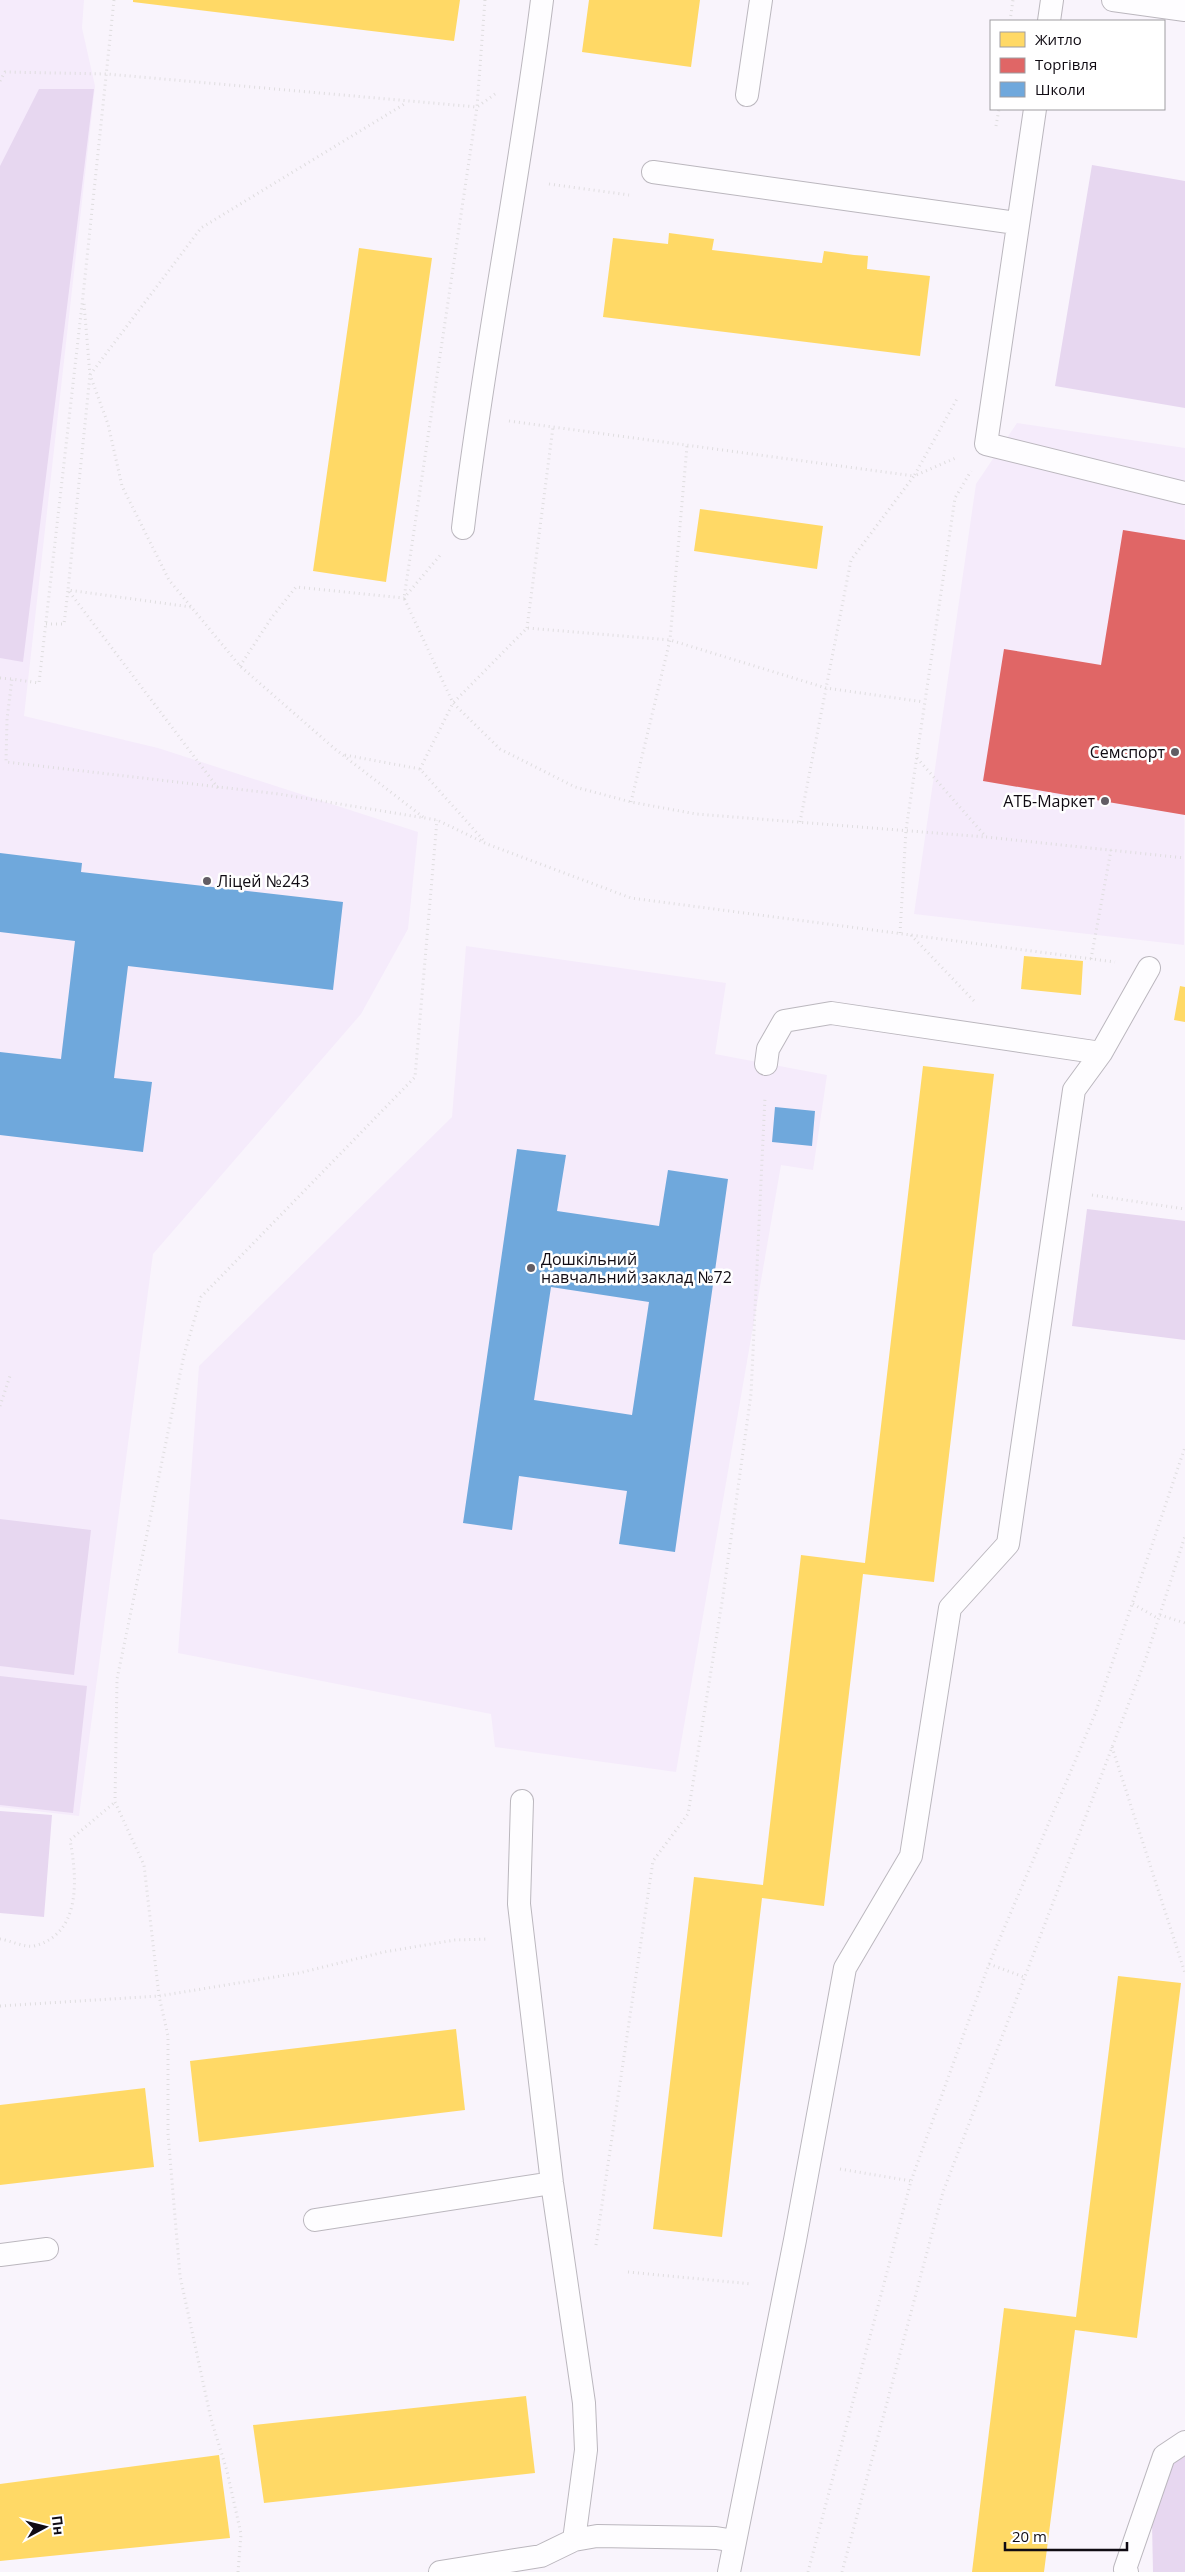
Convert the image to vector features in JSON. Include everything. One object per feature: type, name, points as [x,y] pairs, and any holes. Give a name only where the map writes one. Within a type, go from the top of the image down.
[{"type":"lane","points":[[463,528],[476,417],[531,84],[542,0]]},
{"type":"lane","points":[[747,95],[761,0]]},
{"type":"lane","points":[[1049,20],[1052,0]]},
{"type":"lane","points":[[1113,0],[1185,10]]},
{"type":"lane","points":[[1035,110],[1016,223],[986,444],[1185,493]]},
{"type":"lane","points":[[653,172],[1016,223]]},
{"type":"lane","points":[[729,2572],[795,2240],[845,1968],[911,1856],[950,1608],[1008,1544],[1074,1090],[1101,1052],[1149,968]]},
{"type":"lane","points":[[766,1064],[768,1049],[784,1022],[831,1013],[1101,1052]]},
{"type":"lane","points":[[522,1801],[519,1904],[552,2182],[584,2403],[586,2450],[574,2540]]},
{"type":"lane","points":[[314,2220],[552,2182]]},
{"type":"lane","points":[[0,2255],[47,2249]]},
{"type":"lane","points":[[1127,2572],[1125,2569],[1164,2456],[1185,2442]]},
{"type":"lane","points":[[440,2572],[541,2556],[574,2540],[597,2536],[716,2538],[735,2541]]},
{"type":"path","points":[[0,678],[39,683],[114,0]]},
{"type":"path","points":[[485,0],[477,107],[404,598],[453,703],[500,749],[575,787],[631,802],[696,814],[986,837],[1185,858]]},
{"type":"path","points":[[1010,20],[1013,0]]},
{"type":"path","points":[[0,81],[5,72],[107,74],[406,103],[477,107]]},
{"type":"path","points":[[90,375],[201,228],[406,103]]},
{"type":"path","points":[[996,127],[999,110]]},
{"type":"path","points":[[46,624],[64,624],[68,590],[90,375],[83,296]]},
{"type":"path","points":[[90,375],[108,424],[122,486],[170,580],[240,666],[343,755],[425,818]]},
{"type":"path","points":[[800,822],[851,560],[914,476],[961,391]]},
{"type":"path","points":[[476,417],[914,476],[986,444]]},
{"type":"path","points":[[420,769],[453,703],[527,628],[553,427]]},
{"type":"path","points":[[900,933],[906,830],[955,498],[986,444]]},
{"type":"path","points":[[631,802],[670,640],[687,446]]},
{"type":"path","points":[[404,598],[463,528]]},
{"type":"path","points":[[240,666],[272,617],[296,587],[404,598]]},
{"type":"path","points":[[68,590],[191,607]]},
{"type":"path","points":[[68,590],[218,788]]},
{"type":"path","points":[[527,628],[670,640],[826,688],[924,702]]},
{"type":"path","points":[[12,679],[7,719],[6,762],[279,794],[437,820],[487,844],[631,898],[910,934],[1149,968]]},
{"type":"path","points":[[343,755],[420,769],[487,844]]},
{"type":"path","points":[[917,757],[986,837]]},
{"type":"path","points":[[238,2572],[241,2534],[228,2471],[211,2419],[180,2276],[168,2134],[168,2036],[159,1996],[144,1865],[114,1802],[117,1679],[184,1355],[201,1297],[415,1077],[437,820]]},
{"type":"path","points":[[1092,959],[1111,850]]},
{"type":"path","points":[[910,934],[1011,1039]]},
{"type":"path","points":[[595,2252],[653,1861],[688,1814],[723,1596],[751,1394],[766,1064]]},
{"type":"path","points":[[1060,1190],[1185,1209]]},
{"type":"path","points":[[0,1406],[10,1376]]},
{"type":"path","points":[[808,2572],[911,2181],[989,1964],[1095,1714],[1185,1447]]},
{"type":"path","points":[[842,2572],[943,2192],[1112,1746],[1159,1617],[1185,1536]]},
{"type":"path","points":[[1133,1604],[1159,1617],[1185,1623]]},
{"type":"path","points":[[1112,1746],[1185,1972]]},
{"type":"path","points":[[0,1938],[33,1946],[54,1936],[71,1914],[73,1906],[75,1866],[70,1840],[114,1802]]},
{"type":"path","points":[[0,2006],[159,1996],[299,1974],[384,1952],[455,1940],[491,1940]]},
{"type":"path","points":[[989,1964],[1024,1977]]},
{"type":"path","points":[[839,2169],[911,2181]]},
{"type":"path","points":[[628,2272],[760,2284]]},
{"type":"shaded area","name":"Ліцей №243","points":[[0,0],[84,0],[82,28],[95,86],[24,716],[158,748],[418,832],[408,929],[361,1014],[153,1254],[79,1816],[0,1807]]},
{"type":"shaded area","points":[[39,89],[94,89],[23,662],[0,658],[0,166]]},
{"type":"shaded area","points":[[1092,165],[1185,181],[1185,408],[1055,386]]},
{"type":"shaded area","points":[[1017,423],[1185,448],[1184,945],[914,914],[976,484]]},
{"type":"shaded area","name":"Дошкільний навчальний заклад №72","points":[[466,946],[726,983],[715,1054],[827,1075],[813,1170],[781,1165],[676,1772],[495,1747],[491,1714],[178,1653],[199,1366],[452,1117]]},
{"type":"shaded area","points":[[1087,1209],[1185,1221],[1185,1340],[1072,1326]]},
{"type":"shaded area","points":[[0,1519],[91,1530],[74,1675],[0,1666]]},
{"type":"shaded area","points":[[0,1676],[87,1686],[73,1813],[0,1805]]},
{"type":"shaded area","points":[[0,1811],[52,1815],[44,1917],[0,1913]]},
{"type":"shaded area","points":[[1185,2453],[1185,2572],[1153,2572],[1152,2523],[1170,2466]]},
{"type":"building: Житло","points":[[133,0],[460,0],[454,41],[133,2]]},
{"type":"building: Житло","points":[[589,0],[700,0],[691,67],[582,52]]},
{"type":"building: Житло","points":[[669,233],[714,239],[712,250],[822,263],[824,251],[868,256],[867,269],[930,276],[920,356],[603,317],[613,238],[668,244]]},
{"type":"building: Житло","points":[[359,248],[432,258],[386,582],[313,571]]},
{"type":"building: Житло","points":[[700,509],[823,526],[817,569],[694,551]]},
{"type":"building: Житло","points":[[1024,956],[1083,961],[1081,995],[1021,989]]},
{"type":"building: Житло","points":[[1180,986],[1185,987],[1185,1022],[1174,1020]]},
{"type":"building: Житло","points":[[923,1066],[994,1074],[934,1582],[863,1574],[824,1906],[762,1898],[722,2237],[653,2229],[694,1877],[763,1885],[801,1555],[865,1563]]},
{"type":"building: Житло","points":[[1118,1976],[1181,1983],[1137,2338],[1075,2330],[1044,2572],[972,2572],[1004,2308],[1076,2317]]},
{"type":"building: Житло","points":[[456,2029],[465,2110],[199,2142],[190,2061]]},
{"type":"building: Житло","points":[[145,2088],[154,2167],[0,2185],[0,2105]]},
{"type":"building: Житло","points":[[526,2396],[535,2473],[264,2503],[253,2425]]},
{"type":"building: Житло","points":[[219,2455],[230,2538],[0,2561],[0,2484]]},
{"type":"building: Торгівля","points":[[1123,530],[1185,540],[1185,815],[983,781],[1004,649],[1101,665]]},
{"type":"building: Школи","points":[[0,853],[82,863],[81,872],[343,902],[333,990],[128,966],[114,1078],[152,1082],[143,1152],[0,1135],[0,1052],[61,1059],[75,941],[0,932]]},
{"type":"building: Школи","points":[[775,1107],[815,1111],[812,1146],[772,1142]]},
{"type":"building: Школи","points":[[517,1149],[566,1155],[557,1211],[659,1226],[668,1170],[728,1179],[675,1552],[619,1544],[627,1491],[519,1476],[512,1530],[463,1523]],"holes":[[[551,1287],[649,1302],[632,1415],[534,1400]]]},
{"type":"place","name":"Семспорт","points":[[1175,752]]},
{"type":"place","name":"АТБ-Маркет","points":[[1105,801]]},
{"type":"place","name":"Ліцей №243","points":[[207,881]]},
{"type":"place","name":"Дошкільний навчальний заклад №72","points":[[531,1268]]}]
